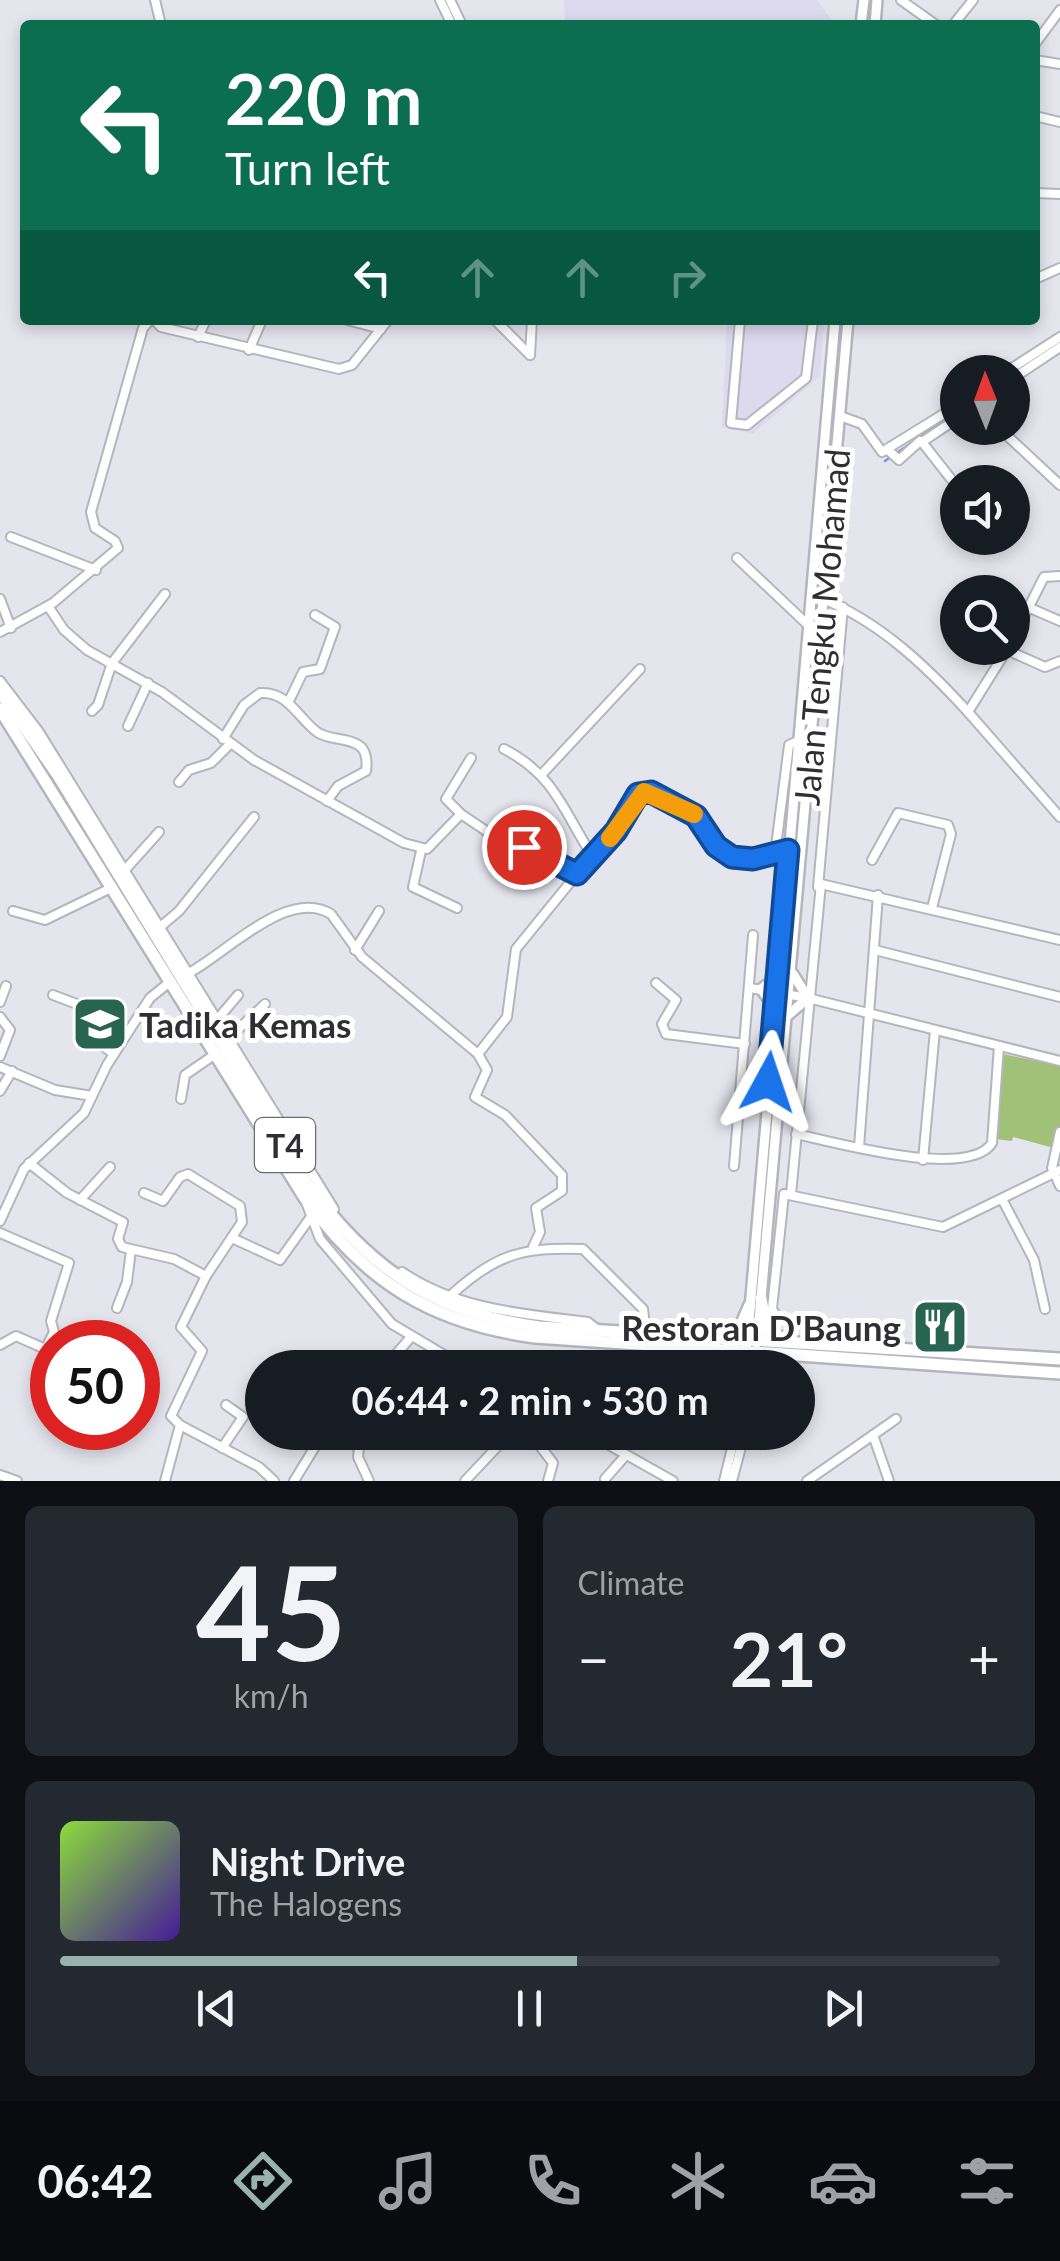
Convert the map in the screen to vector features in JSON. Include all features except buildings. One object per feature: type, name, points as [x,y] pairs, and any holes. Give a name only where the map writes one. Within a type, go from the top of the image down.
[{"type":"highway","name":"T4","points":[[0,692],[57,774],[308,1185],[349,1239],[412,1288],[462,1310],[505,1322],[807,1350]]},
{"type":"highway","name":"T4","points":[[0,709],[313,1216],[369,1272],[420,1305],[452,1318],[535,1337],[702,1342]]},
{"type":"highway","points":[[702,1342],[738,1328],[755,1302]]},
{"type":"highway","points":[[755,1302],[770,1334],[807,1350]]},
{"type":"highway","points":[[702,1342],[717,1350]]},
{"type":"highway","name":"T4","points":[[815,1350],[1060,1359]]},
{"type":"highway","name":"T4","points":[[815,1351],[1060,1373]]},
{"type":"main road","name":"Jalan Tengku Mohamad","points":[[752,1347],[774,1008],[835,325]]},
{"type":"main road","name":"Jalan Tengku Mohamad","points":[[755,1302],[786,1017],[848,325]]},
{"type":"main road","points":[[786,1017],[808,998],[790,967]]},
{"type":"main road","points":[[774,1008],[756,989],[777,976]]},
{"type":"street","points":[[901,0],[929,20]]},
{"type":"street","points":[[1040,37],[1060,10]]},
{"type":"street","points":[[0,632],[33,610],[48,606],[118,548],[115,541],[98,532],[92,512],[146,325]]},
{"type":"street","points":[[158,325],[249,350],[344,368],[384,325]]},
{"type":"street","points":[[198,337],[204,325]]},
{"type":"street","points":[[249,350],[260,325]]},
{"type":"street","points":[[369,325],[381,328]]},
{"type":"street","points":[[499,325],[530,355],[532,325]]},
{"type":"street","points":[[740,325],[732,423],[757,421],[803,382],[813,325]]},
{"type":"street","points":[[1030,356],[1060,337]]},
{"type":"street","points":[[1030,367],[1060,347]]},
{"type":"street","points":[[840,416],[862,424],[879,452],[899,460],[940,420]]},
{"type":"street","points":[[890,454],[940,427]]},
{"type":"street","points":[[918,438],[940,465]]},
{"type":"street","points":[[1017,445],[1060,485]]},
{"type":"street","points":[[11,537],[96,570]]},
{"type":"street","points":[[737,558],[808,624]]},
{"type":"street","points":[[1060,576],[1044,577],[1030,608],[1060,621]]},
{"type":"street","points":[[92,710],[98,704],[112,664],[165,594]]},
{"type":"street","points":[[0,598],[11,628]]},
{"type":"street","points":[[823,599],[843,607],[921,663],[1060,818]]},
{"type":"street","points":[[48,606],[68,634],[148,683],[226,742],[421,851]]},
{"type":"street","points":[[790,1194],[843,607]]},
{"type":"street","points":[[288,703],[303,672],[320,668],[335,628],[315,614]]},
{"type":"street","points":[[1030,659],[1045,666],[1060,661]]},
{"type":"street","points":[[968,712],[997,665]]},
{"type":"street","points":[[542,772],[640,669]]},
{"type":"street","points":[[0,680],[40,732],[296,1154],[353,1233],[409,1277],[449,1297],[496,1311],[588,1322],[598,1330]]},
{"type":"street","points":[[128,726],[148,683]]},
{"type":"street","points":[[179,782],[190,770],[212,763],[244,705],[268,692],[288,703],[316,731],[358,746],[364,752],[366,772],[338,786],[326,801]]},
{"type":"street","points":[[775,854],[788,744],[798,741]]},
{"type":"street","points":[[504,749],[542,772],[593,857]]},
{"type":"street","points":[[471,758],[446,798],[461,814],[501,842],[524,847],[577,874]]},
{"type":"street","points":[[478,1054],[506,1016],[516,949],[644,792],[696,816],[724,854],[738,859],[788,850]]},
{"type":"street","points":[[872,860],[898,812],[948,825],[951,834],[932,908]]},
{"type":"street","points":[[457,908],[416,890],[412,882],[421,851],[461,814]]},
{"type":"street","points":[[159,928],[179,911],[254,818]]},
{"type":"street","points":[[124,871],[160,832]]},
{"type":"street","points":[[818,887],[826,883],[1060,940]]},
{"type":"street","points":[[13,912],[46,920],[112,887]]},
{"type":"street","points":[[859,1147],[878,896]]},
{"type":"street","points":[[187,974],[218,959],[248,932],[296,908],[319,908],[332,914],[355,950],[478,1054],[487,1066],[475,1096],[506,1116],[565,1180],[562,1191],[536,1208],[540,1232],[534,1247]]},
{"type":"street","points":[[355,950],[379,911]]},
{"type":"street","points":[[734,1166],[745,1044],[756,989],[753,935]]},
{"type":"street","points":[[874,950],[1060,997]]},
{"type":"street","points":[[0,1220],[29,1163],[73,1128],[150,998],[171,981]]},
{"type":"street","points":[[656,983],[676,1000],[662,1024],[666,1034],[745,1044]]},
{"type":"street","points":[[0,1002],[6,986]]},
{"type":"street","points":[[756,989],[788,993],[1060,1061]]},
{"type":"street","points":[[53,995],[88,1007],[90,1015],[82,1032],[114,1054]]},
{"type":"street","points":[[216,1021],[236,998],[254,1016]]},
{"type":"street","points":[[227,1040],[265,1004]]},
{"type":"street","points":[[0,1016],[10,1030],[0,1056]]},
{"type":"street","points":[[923,1160],[935,1030]]},
{"type":"street","points":[[796,1134],[923,1160],[983,1153],[991,1146],[999,1046]]},
{"type":"street","points":[[181,1099],[185,1075],[214,1055]]},
{"type":"street","points":[[0,1067],[55,1090],[92,1096]]},
{"type":"street","points":[[0,1091],[12,1071]]},
{"type":"street","points":[[1060,1132],[1056,1172],[1060,1186]]},
{"type":"street","points":[[29,1163],[80,1200],[123,1222],[118,1243],[131,1250],[174,1259],[206,1276]]},
{"type":"street","points":[[80,1200],[110,1167]]},
{"type":"street","points":[[802,1326],[777,1317],[772,1304],[780,1201],[784,1194],[943,1228],[1056,1172]]},
{"type":"street","points":[[144,1193],[163,1201],[180,1177],[194,1177],[240,1206],[244,1217],[206,1276],[181,1327],[202,1352],[171,1416],[180,1426],[274,1481]]},
{"type":"street","points":[[1002,1199],[1034,1260],[1045,1309]]},
{"type":"street","points":[[232,1238],[280,1260],[313,1216]]},
{"type":"street","points":[[313,1216],[320,1238],[392,1324],[433,1350]]},
{"type":"street","points":[[0,1233],[69,1263],[56,1320]]},
{"type":"street","points":[[449,1297],[497,1260],[534,1247],[586,1251],[643,1309],[646,1333]]},
{"type":"street","points":[[117,1308],[127,1282],[131,1250]]},
{"type":"street","points":[[0,1344],[16,1336],[30,1342]]},
{"type":"street","points":[[400,1350],[411,1338]]},
{"type":"street","points":[[222,1448],[243,1416],[226,1406]]},
{"type":"street","points":[[807,1481],[896,1418]]},
{"type":"street","points":[[165,1481],[180,1426]]},
{"type":"street","points":[[873,1435],[889,1481]]},
{"type":"street","points":[[294,1481],[313,1450]]},
{"type":"street","points":[[359,1450],[369,1481]]},
{"type":"street","points":[[464,1481],[494,1450]]},
{"type":"street","points":[[544,1450],[554,1462],[548,1481]]},
{"type":"street","points":[[617,1450],[672,1481]]},
{"type":"street","points":[[724,1481],[732,1450]]},
{"type":"street","points":[[732,1481],[740,1450]]},
{"type":"street","points":[[605,1480],[626,1455]]},
{"type":"street","points":[[0,1475],[17,1481]]},
{"type":"shaded area","points":[[564,0],[817,0],[831,20],[565,20]]},
{"type":"shaded area","points":[[727,325],[824,325],[820,376],[753,434],[722,427]]},
{"type":"green space","points":[[1003,1054],[1060,1066],[1060,1126],[1054,1148],[1013,1137],[1012,1141],[995,1139]]},
{"type":"waterway","points":[[1030,361],[1036,357]]},
{"type":"waterway","points":[[885,461],[940,423]]},
{"type":"slow traffic","points":[[610,838],[638,794],[644,792],[694,814]]},
{"type":"place","name":"Tadika Kemas","points":[[100,1024]]},
{"type":"place","name":"Restoran D'Baung","points":[[940,1327]]},
{"type":"route","points":[[524,847],[577,874],[616,831],[638,794],[651,792],[696,816],[724,854],[753,859],[788,850],[768,1082]]}]
